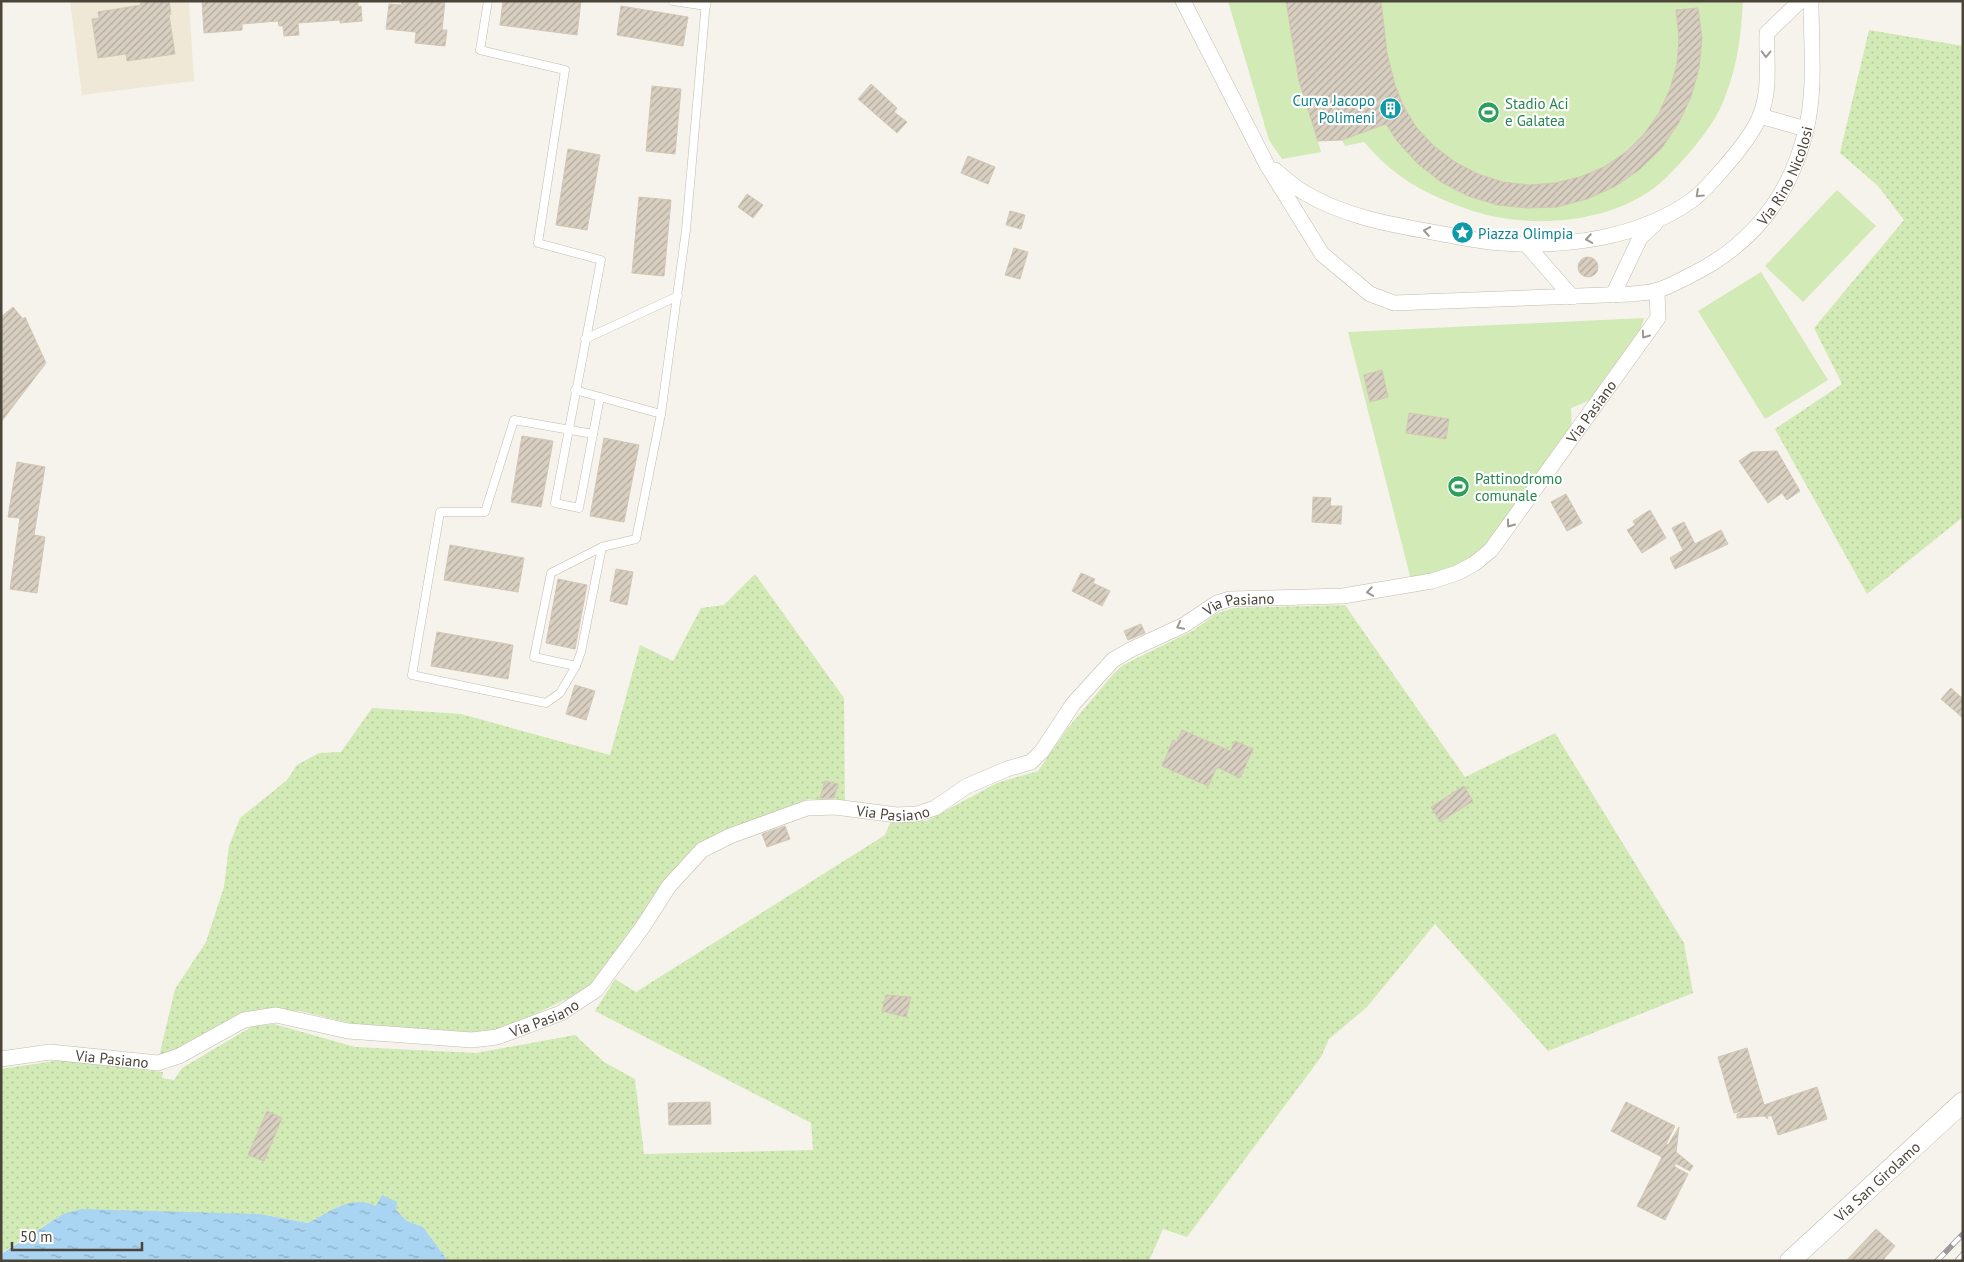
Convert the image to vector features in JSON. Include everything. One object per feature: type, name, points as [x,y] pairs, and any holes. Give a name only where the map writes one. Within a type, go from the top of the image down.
[{"type":"street","points":[[1183,1],[1267,165],[1322,254],[1370,294],[1394,304],[1613,295],[1657,291]]},
{"type":"street","points":[[1267,165],[1305,193],[1336,208],[1384,224],[1502,243],[1525,244],[1554,244],[1593,239],[1636,228],[1664,217],[1692,200],[1716,178],[1739,150],[1760,116],[1768,82],[1767,34],[1800,1]]},
{"type":"street","name":"Via Rino Nicolosi","points":[[1657,291],[1708,267],[1738,246],[1759,226],[1781,196],[1797,162],[1806,129],[1811,90],[1811,1]]},
{"type":"street","points":[[1760,116],[1806,129]]},
{"type":"street","points":[[1613,295],[1640,238],[1664,217]]},
{"type":"street","points":[[1525,244],[1572,297]]},
{"type":"street","name":"Via Pasiano","points":[[1,1059],[50,1052],[158,1063],[179,1056],[244,1020],[276,1015],[348,1031],[472,1040],[497,1037],[561,1013],[596,990],[642,928],[669,886],[702,850],[807,808],[836,808],[896,815],[917,814],[935,808],[967,786],[1006,769],[1031,762],[1042,751],[1073,704],[1114,660],[1130,650],[1184,624],[1217,603],[1230,599],[1343,596],[1432,581],[1457,573],[1474,564],[1491,550],[1658,318],[1657,291]]},
{"type":"street","name":"Via San Girolamo","points":[[1790,1261],[1963,1102]]},
{"type":"lane","points":[[488,1],[480,50],[565,70],[538,242],[601,260],[554,503],[579,508],[600,397]]},
{"type":"lane","points":[[576,666],[534,657],[551,573],[602,546],[636,539],[661,414],[686,230],[706,4],[673,1]]},
{"type":"lane","points":[[585,339],[678,296]]},
{"type":"lane","points":[[575,390],[661,414]]},
{"type":"lane","points":[[593,434],[514,420],[485,512],[440,512],[412,675],[546,703],[560,693],[576,666],[581,652],[602,546]]},
{"type":"shaded area","points":[[70,1],[189,1],[194,81],[82,95]]},
{"type":"green space","name":"Stadio Aci e Galatea","points":[[1228,1],[1743,1],[1736,60],[1723,101],[1709,128],[1678,166],[1659,184],[1639,198],[1616,208],[1566,220],[1540,221],[1490,216],[1437,197],[1399,175],[1364,142],[1345,146],[1342,140],[1318,141],[1321,152],[1282,159],[1269,140]]},
{"type":"green space","points":[[1869,30],[1963,46],[1963,517],[1867,594],[1775,429],[1842,384],[1814,328],[1904,220],[1878,186],[1840,153]]},
{"type":"green space","points":[[1837,190],[1876,226],[1803,302],[1765,266]]},
{"type":"green space","points":[[1761,272],[1828,380],[1765,419],[1698,311]]},
{"type":"green space","name":"Pattinodromo comunale","points":[[1644,318],[1638,338],[1591,400],[1571,408],[1572,431],[1484,551],[1469,562],[1411,580],[1348,332]]},
{"type":"green space","points":[[755,574],[844,698],[845,803],[809,799],[728,831],[698,847],[593,986],[494,1034],[366,1027],[300,1011],[247,1014],[176,1053],[159,1057],[175,989],[206,942],[224,887],[229,846],[240,818],[287,780],[297,765],[319,753],[341,752],[372,708],[461,714],[610,755],[640,645],[673,661],[701,608],[724,605]]},
{"type":"green space","points":[[1345,605],[1465,777],[1555,733],[1684,943],[1693,993],[1548,1051],[1435,924],[1367,1007],[1329,1039],[1321,1057],[1187,1237],[1163,1229],[1149,1261],[448,1261],[423,1227],[407,1221],[396,1210],[376,1206],[339,1206],[308,1223],[260,1214],[63,1214],[1,1253],[1,1069],[60,1060],[163,1072],[162,1078],[174,1080],[182,1068],[253,1026],[274,1024],[355,1047],[476,1053],[575,1035],[604,1062],[635,1079],[644,1154],[813,1150],[811,1123],[595,1011],[615,979],[636,992],[885,835],[890,823],[926,821],[997,783],[1038,771],[1067,729],[1115,672],[1123,665],[1194,630],[1216,614],[1233,608]]},
{"type":"water","points":[[382,1195],[397,1202],[396,1210],[407,1221],[423,1227],[448,1261],[1,1261],[1,1254],[63,1214],[82,1209],[260,1214],[308,1223],[349,1203],[367,1203],[376,1206]]},
{"type":"building","points":[[140,1],[169,1],[171,14],[169,15],[175,54],[127,61],[126,54],[98,58],[92,19],[99,18],[98,12],[141,5]]},
{"type":"building","points":[[202,1],[358,1],[358,7],[361,6],[362,21],[340,23],[340,20],[298,23],[299,35],[284,36],[283,26],[279,26],[278,21],[242,24],[242,30],[204,33]]},
{"type":"building","points":[[402,1],[445,1],[442,30],[447,30],[445,46],[415,43],[416,32],[386,29],[389,4],[401,5]]},
{"type":"building","points":[[503,1],[581,1],[577,35],[500,25]]},
{"type":"building","points":[[1286,1],[1381,1],[1387,53],[1395,85],[1403,105],[1416,127],[1434,146],[1455,162],[1478,174],[1503,182],[1529,185],[1555,183],[1580,177],[1604,167],[1626,152],[1644,134],[1659,113],[1670,89],[1677,64],[1679,38],[1676,10],[1698,8],[1702,38],[1699,68],[1691,97],[1678,124],[1661,149],[1639,170],[1614,187],[1587,199],[1557,207],[1527,208],[1497,205],[1468,196],[1441,182],[1417,163],[1397,141],[1386,124],[1342,140],[1318,141],[1299,81]]},
{"type":"building","points":[[621,6],[688,17],[683,46],[617,35]]},
{"type":"building","points":[[871,84],[897,108],[894,112],[907,122],[897,133],[858,99]]},
{"type":"building","points":[[652,86],[681,89],[675,154],[646,151]]},
{"type":"building","points":[[568,149],[600,155],[587,230],[556,225]]},
{"type":"building","points":[[968,156],[995,167],[988,184],[961,173]]},
{"type":"building","points":[[747,194],[763,205],[753,218],[738,207]]},
{"type":"building","points":[[639,197],[671,200],[664,276],[632,273]]},
{"type":"building","points":[[1010,211],[1025,215],[1021,229],[1006,225]]},
{"type":"building","points":[[1014,248],[1028,252],[1020,279],[1005,275]]},
{"type":"building","points":[[1584,257],[1592,257],[1598,263],[1598,271],[1592,277],[1584,277],[1578,271],[1578,263]]},
{"type":"building","points":[[13,307],[23,319],[25,317],[46,363],[1,422],[1,317]]},
{"type":"building","points":[[1382,370],[1388,397],[1370,402],[1364,375]]},
{"type":"building","points":[[1409,413],[1449,419],[1446,439],[1406,433]]},
{"type":"building","points":[[522,436],[553,441],[541,507],[511,502]]},
{"type":"building","points":[[604,438],[639,445],[624,522],[590,516]]},
{"type":"building","points":[[1777,451],[1800,491],[1787,500],[1782,493],[1768,503],[1739,461],[1752,452]]},
{"type":"building","points":[[17,462],[45,467],[34,535],[45,537],[37,593],[10,589],[20,518],[8,517]]},
{"type":"building","points":[[1566,494],[1582,523],[1567,531],[1551,502]]},
{"type":"building","points":[[1313,497],[1331,498],[1330,506],[1342,506],[1341,524],[1312,522]]},
{"type":"building","points":[[1650,510],[1666,538],[1642,553],[1627,530],[1635,525],[1633,521]]},
{"type":"building","points":[[1684,522],[1695,544],[1721,530],[1728,544],[1675,569],[1670,558],[1683,550],[1672,528]]},
{"type":"building","points":[[450,545],[524,558],[518,592],[444,580]]},
{"type":"building","points":[[616,569],[633,572],[627,605],[610,601]]},
{"type":"building","points":[[1081,573],[1095,579],[1093,583],[1110,591],[1102,606],[1072,591]]},
{"type":"building","points":[[558,579],[587,585],[575,649],[546,643]]},
{"type":"building","points":[[1141,624],[1145,633],[1128,640],[1124,631]]},
{"type":"building","points":[[437,632],[513,645],[508,679],[431,666]]},
{"type":"building","points":[[575,685],[595,691],[586,720],[566,714]]},
{"type":"building","points":[[1951,688],[1963,699],[1963,718],[1941,699]]},
{"type":"building","points":[[1182,730],[1230,751],[1235,741],[1253,749],[1240,778],[1217,767],[1208,786],[1162,766],[1173,740],[1177,742]]},
{"type":"building","points":[[825,781],[838,784],[834,798],[820,798]]},
{"type":"building","points":[[1464,786],[1473,801],[1440,822],[1431,807]]},
{"type":"building","points":[[785,826],[790,839],[767,847],[762,834]]},
{"type":"building","points":[[886,995],[911,997],[906,1017],[882,1011]]},
{"type":"building","points":[[1747,1048],[1764,1105],[1817,1087],[1827,1119],[1778,1135],[1772,1116],[1767,1116],[1768,1119],[1764,1116],[1737,1118],[1737,1114],[1750,1109],[1734,1113],[1718,1057]]},
{"type":"building","points":[[710,1102],[711,1124],[669,1125],[668,1103]]},
{"type":"building","points":[[1626,1102],[1675,1126],[1666,1144],[1668,1145],[1679,1127],[1676,1152],[1693,1166],[1690,1171],[1675,1163],[1675,1167],[1688,1174],[1665,1220],[1637,1206],[1662,1157],[1611,1131]]},
{"type":"building","points":[[267,1111],[282,1118],[264,1161],[248,1155]]},
{"type":"building","points":[[1876,1229],[1895,1246],[1882,1261],[1846,1261]]},
{"type":"railway","points":[[1937,1261],[1963,1234]]},
{"type":"railway","points":[[1957,1261],[1963,1254]]},
{"type":"place","name":"Curva Jacopo Polimeni","points":[[1391,109]]},
{"type":"place","name":"Stadio Aci e Galatea","points":[[1489,112]]},
{"type":"place","name":"Piazza Olimpia","points":[[1462,233]]},
{"type":"place","name":"Pattinodromo comunale","points":[[1459,487]]}]
